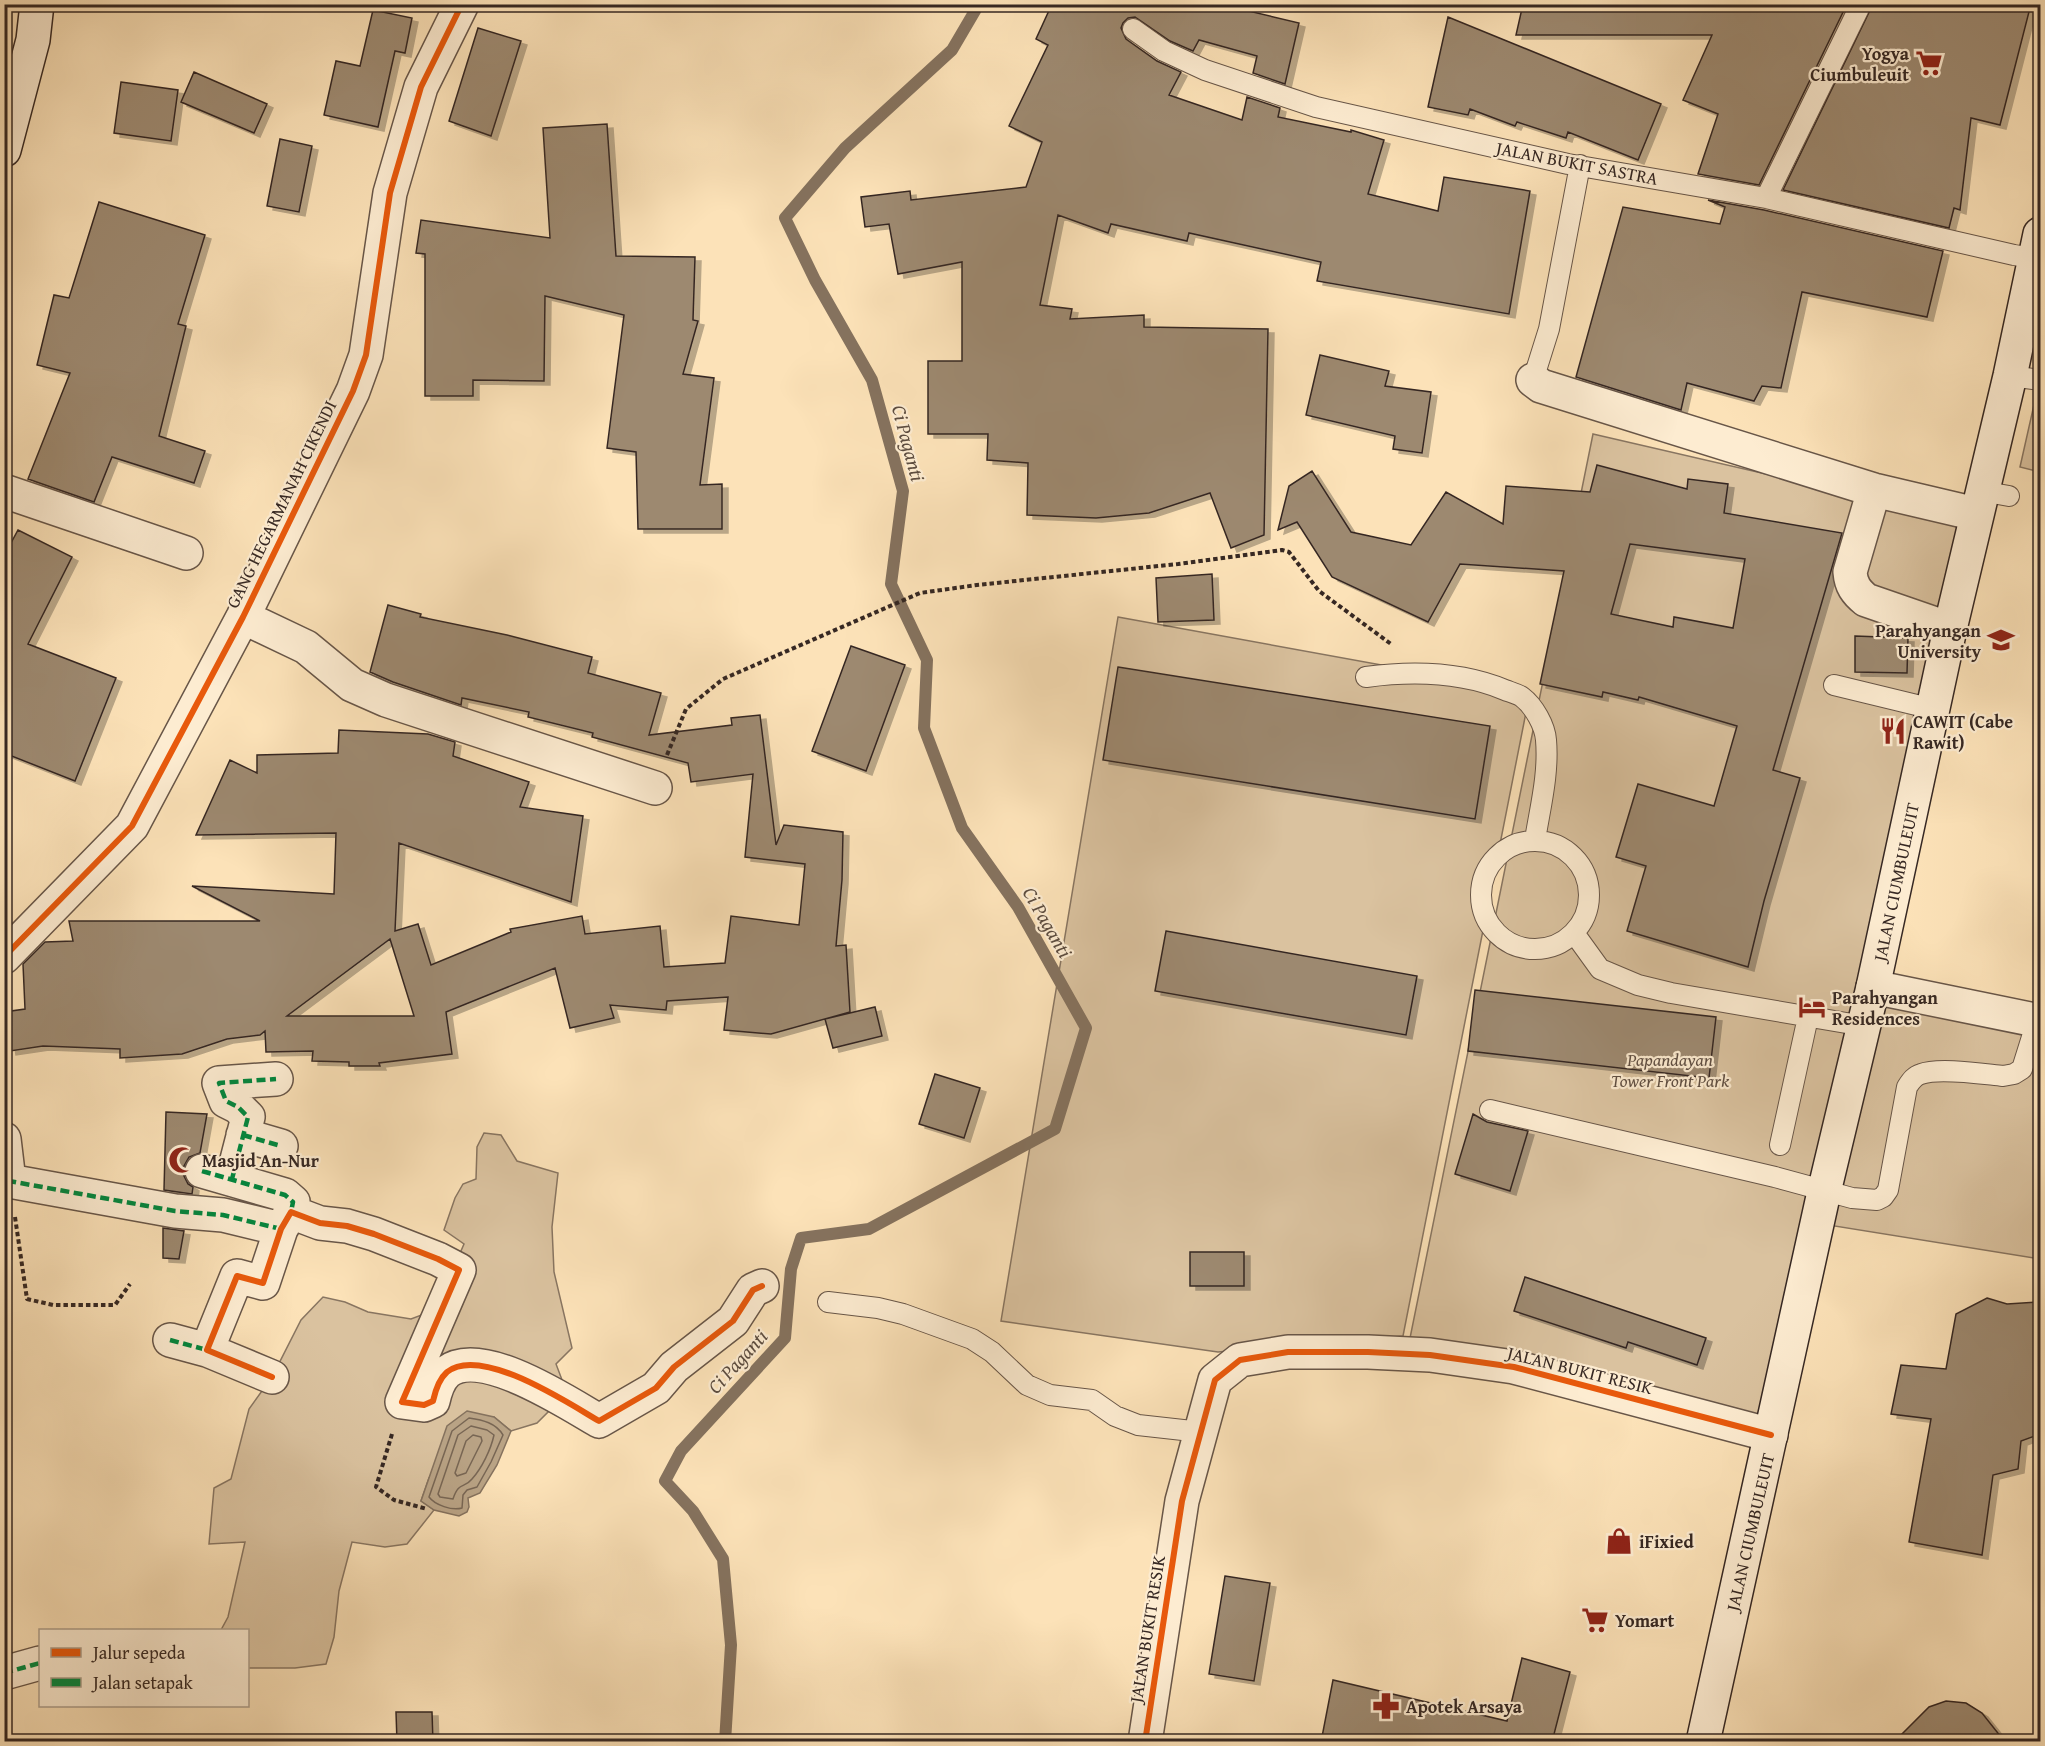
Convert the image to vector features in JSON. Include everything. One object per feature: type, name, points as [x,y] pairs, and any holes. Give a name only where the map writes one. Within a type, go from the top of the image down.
[{"type":"street","points":[[4,150],[33,40],[37,4]]},
{"type":"street","name":"GANG HEGARMANAH CIKENDI","points":[[4,957],[132,826],[243,617],[353,391],[366,355],[390,193],[421,87],[462,4]]},
{"type":"street","name":"JALAN CIUMBULEUIT","points":[[1702,1742],[1824,1191],[1873,987],[1950,629],[2025,378],[2038,251]]},
{"type":"street","points":[[1533,380],[1541,386],[1874,490],[1989,500]]},
{"type":"street","points":[[1874,490],[1850,572],[1851,583],[1857,593],[1866,600],[1950,629]]},
{"type":"street","points":[[4,491],[186,553]]},
{"type":"street","points":[[243,617],[306,646],[352,685],[386,700],[655,788]]},
{"type":"street","points":[[1873,987],[2039,1021]]},
{"type":"street","points":[[207,1350],[237,1276],[263,1283],[293,1202],[285,1195],[217,1175],[243,1135],[248,1117],[238,1107],[226,1101],[219,1083],[276,1079]]},
{"type":"street","points":[[243,1135],[281,1146]]},
{"type":"street","points":[[4,1139],[9,1181],[175,1210],[347,1226],[438,1259],[459,1270],[402,1402],[424,1405],[433,1401],[436,1389],[447,1372],[464,1365],[510,1373],[533,1383],[599,1421],[656,1388],[674,1368],[733,1321],[753,1290],[762,1286]]},
{"type":"street","points":[[170,1340],[207,1350],[272,1377]]},
{"type":"street","name":"JALAN BUKIT RESIK","points":[[1145,1742],[1182,1501],[1215,1380],[1240,1360],[1288,1352],[1430,1355],[1514,1368],[1771,1435]]},
{"type":"street","points":[[4,1673],[39,1663]]},
{"type":"lane","points":[[1766,198],[1861,4]]},
{"type":"lane","name":"JALAN BUKIT SASTRA","points":[[1133,29],[1164,51],[1205,70],[1316,107],[1580,165],[1766,198],[2038,251]]},
{"type":"lane","points":[[1533,380],[1549,329],[1580,165]]},
{"type":"lane","points":[[1366,677],[1395,673],[1430,673],[1492,684],[1522,697],[1538,716],[1546,738],[1545,778],[1535,840]]},
{"type":"lane","points":[[1834,685],[1933,709]]},
{"type":"lane","points":[[1535,840],[1556,845],[1574,857],[1586,874],[1590,895],[1585,916],[1574,933],[1556,945],[1535,949],[1514,945],[1496,933],[1485,916],[1480,895],[1485,874],[1497,856],[1514,844],[1535,840]]},
{"type":"lane","points":[[1574,933],[1600,969],[1638,985],[1864,1026]]},
{"type":"lane","points":[[1780,1145],[1808,1017]]},
{"type":"lane","points":[[1490,1110],[1775,1177],[1852,1198],[1877,1200],[1883,1197],[1888,1190],[1907,1087],[1913,1079],[1919,1074],[1931,1071],[2003,1076],[2014,1074],[2022,1069],[2039,1021]]},
{"type":"lane","points":[[828,1302],[878,1308],[903,1314],[972,1339],[998,1358],[1027,1385],[1050,1395],[1092,1400],[1115,1416],[1138,1425],[1201,1432]]},
{"type":"path","points":[[655,788],[686,709],[723,679],[920,593],[1282,550],[1289,552],[1319,591],[1430,673]]},
{"type":"path","points":[[9,1181],[27,1299],[53,1305],[115,1305],[130,1284]]},
{"type":"path","points":[[402,1402],[376,1487],[394,1500],[427,1509]]},
{"type":"green space","points":[[2040,378],[2040,472],[2020,467]]},
{"type":"green space","name":"Papandayan Tower Front Park","points":[[1593,434],[1964,520],[1861,998],[2040,1033],[2040,1237],[2034,1258],[1804,1221],[1764,1418],[1409,1343]]},
{"type":"green space","points":[[1118,617],[1530,692],[1403,1336],[1218,1352],[1001,1321]]},
{"type":"green space","points":[[484,1133],[501,1135],[517,1161],[558,1173],[552,1227],[554,1272],[572,1348],[556,1364],[567,1393],[537,1423],[511,1431],[494,1417],[429,1478],[421,1501],[434,1510],[407,1544],[385,1547],[352,1542],[339,1591],[334,1637],[326,1664],[295,1668],[249,1668],[249,1629],[222,1629],[228,1617],[245,1542],[209,1544],[214,1488],[231,1479],[249,1409],[272,1377],[301,1320],[323,1297],[345,1302],[368,1312],[411,1319],[435,1310],[464,1244],[444,1230],[455,1198],[463,1184],[476,1179],[477,1147]]},
{"type":"water","points":[[467,1411],[494,1417],[511,1431],[497,1465],[480,1493],[468,1498],[467,1512],[459,1516],[434,1510],[421,1501],[447,1426]]},
{"type":"building","points":[[1052,4],[1219,4],[1299,23],[1285,84],[1253,73],[1257,56],[1199,40],[1193,51],[1170,41],[1135,17],[1128,18],[1121,28],[1126,39],[1157,61],[1181,72],[1169,95],[1242,120],[1247,97],[1280,108],[1278,117],[1351,132],[1351,130],[1384,140],[1368,194],[1438,211],[1444,177],[1530,191],[1509,314],[1317,281],[1321,262],[1189,233],[1187,241],[1111,224],[1108,233],[1058,215],[1040,305],[1072,309],[1070,319],[1144,315],[1144,327],[1268,329],[1264,535],[1231,548],[1210,493],[1149,513],[1096,518],[1027,515],[1028,463],[987,460],[988,434],[928,434],[928,361],[962,361],[962,262],[898,274],[889,224],[865,227],[861,197],[910,191],[911,200],[1026,187],[1042,142],[1009,126],[1048,45],[1036,39]]},
{"type":"building","points":[[1523,4],[1847,4],[1759,185],[1698,174],[1718,114],[1683,100],[1712,35],[1516,35]]},
{"type":"building","points":[[1873,4],[2031,4],[2000,125],[1971,118],[1960,210],[1954,208],[1949,228],[1783,190]]},
{"type":"building","points":[[373,10],[412,18],[405,53],[395,51],[378,127],[324,115],[336,61],[360,66]]},
{"type":"building","points":[[1448,17],[1661,104],[1638,160],[1568,132],[1566,138],[1517,122],[1515,126],[1470,109],[1468,115],[1428,107]]},
{"type":"building","points":[[478,28],[521,41],[491,136],[449,121]]},
{"type":"building","points":[[194,72],[267,104],[254,133],[181,102]]},
{"type":"building","points":[[121,82],[178,90],[171,141],[114,133]]},
{"type":"building","points":[[607,124],[616,256],[695,257],[693,320],[698,321],[683,374],[714,378],[700,485],[722,484],[722,529],[638,529],[636,452],[607,448],[624,315],[545,296],[544,381],[473,380],[473,396],[425,396],[425,254],[416,253],[421,220],[550,238],[543,128]]},
{"type":"building","points":[[280,139],[312,146],[299,212],[267,206]]},
{"type":"building","points":[[1708,200],[1764,210],[1943,251],[1927,317],[1802,292],[1781,388],[1762,386],[1754,401],[1687,383],[1681,410],[1576,377],[1623,207],[1720,224],[1725,207]]},
{"type":"building","points":[[99,202],[205,235],[178,324],[186,326],[159,436],[205,451],[194,483],[112,457],[94,502],[28,479],[70,373],[37,365],[54,295],[69,298]]},
{"type":"building","points":[[1320,355],[1389,371],[1385,386],[1431,392],[1422,453],[1393,449],[1395,436],[1306,415]]},
{"type":"building","points":[[1597,465],[1687,489],[1688,479],[1728,484],[1724,513],[1842,533],[1773,770],[1800,778],[1764,901],[1748,967],[1627,931],[1646,866],[1616,857],[1638,784],[1714,806],[1737,726],[1639,697],[1638,700],[1603,692],[1602,697],[1540,684],[1564,571],[1460,564],[1428,622],[1332,577],[1297,522],[1278,530],[1289,486],[1312,471],[1351,532],[1411,545],[1446,492],[1503,524],[1506,486],[1590,492]],"holes":[[[1630,544],[1745,559],[1733,628],[1674,617],[1673,627],[1611,614]]]},
{"type":"building","points":[[18,530],[72,557],[28,644],[116,678],[75,781],[4,753],[4,556]]},
{"type":"building","points":[[1212,574],[1214,620],[1158,622],[1156,578]]},
{"type":"building","points":[[388,605],[421,614],[420,617],[507,635],[592,657],[588,673],[661,693],[649,735],[732,725],[731,718],[760,715],[776,845],[784,825],[843,832],[842,880],[836,946],[846,945],[850,1012],[771,1034],[724,1030],[728,997],[667,1001],[666,1010],[610,1005],[614,1018],[570,1028],[555,968],[446,1012],[452,1054],[379,1063],[380,1066],[349,1066],[349,1062],[312,1061],[313,1051],[266,1052],[265,1031],[260,1035],[227,1039],[182,1054],[120,1058],[120,1049],[43,1046],[10,1051],[4,1012],[25,1009],[23,964],[45,942],[73,941],[69,921],[260,921],[192,886],[334,894],[336,833],[196,835],[230,760],[257,773],[257,755],[338,753],[339,730],[428,734],[455,742],[453,756],[529,782],[520,807],[583,816],[571,902],[399,843],[395,931],[418,924],[431,965],[511,932],[510,929],[582,916],[585,934],[660,926],[664,967],[725,963],[731,916],[799,925],[805,864],[745,857],[753,774],[691,782],[688,763],[592,737],[593,733],[528,717],[529,712],[462,698],[461,705],[370,672]],"holes":[[[390,939],[414,1016],[287,1016]]]},
{"type":"building","points":[[1855,636],[1908,638],[1907,673],[1855,672]]},
{"type":"building","points":[[851,646],[905,665],[866,771],[812,751]]},
{"type":"building","points":[[1118,667],[1490,726],[1475,819],[1103,760]]},
{"type":"building","points":[[1166,931],[1417,976],[1406,1035],[1155,991]]},
{"type":"building","points":[[1475,990],[1716,1017],[1709,1078],[1468,1051]]},
{"type":"building","points":[[875,1007],[882,1036],[833,1048],[825,1019]]},
{"type":"building","points":[[935,1074],[980,1088],[964,1138],[919,1124]]},
{"type":"building","name":"Masjid An-Nur","points":[[166,1112],[207,1114],[200,1153],[189,1157],[184,1166],[184,1176],[188,1184],[193,1187],[192,1194],[164,1190]]},
{"type":"building","points":[[1473,1114],[1487,1122],[1528,1131],[1510,1191],[1455,1174]]},
{"type":"building","points":[[163,1228],[184,1231],[179,1259],[163,1258]]},
{"type":"building","points":[[1190,1252],[1244,1252],[1244,1286],[1190,1286]]},
{"type":"building","points":[[1525,1277],[1706,1338],[1697,1365],[1628,1342],[1626,1348],[1514,1311]]},
{"type":"building","points":[[1987,1298],[2007,1304],[2040,1302],[2040,1434],[2021,1441],[2018,1469],[1993,1475],[1982,1555],[1909,1542],[1931,1419],[1891,1414],[1901,1365],[1946,1369],[1956,1314]]},
{"type":"building","points":[[1225,1576],[1270,1583],[1254,1681],[1209,1674]]},
{"type":"building","name":"Apotek Arsaya","points":[[1522,1658],[1570,1672],[1552,1742],[1321,1742],[1333,1680],[1507,1721]]},
{"type":"building","points":[[1946,1701],[1966,1703],[1982,1713],[2005,1742],[1894,1742],[1929,1707]]},
{"type":"building","points":[[396,1712],[432,1712],[433,1742],[397,1742]]},
{"type":"waterway","name":"Ci Paganti","points":[[725,1742],[731,1645],[723,1559],[693,1511],[665,1481],[681,1451],[785,1338],[791,1269],[801,1238],[869,1229],[1055,1129],[1086,1028],[1018,907],[962,828],[924,728],[927,660],[891,584],[903,491],[872,380],[815,280],[785,218],[845,148],[952,50],[979,4]]},
{"type":"marked path","points":[[232,1179],[248,1117],[238,1107],[226,1101],[219,1083],[276,1079]]},
{"type":"marked path","points":[[243,1135],[281,1146]]},
{"type":"marked path","points":[[4,1139],[9,1181],[175,1211],[223,1215],[281,1229]]},
{"type":"marked path","points":[[202,1171],[285,1195],[293,1202],[291,1212]]},
{"type":"marked path","points":[[170,1340],[207,1350]]},
{"type":"marked path","points":[[4,1673],[39,1663]]},
{"type":"cycle path","points":[[4,957],[132,826],[243,617],[353,391],[366,355],[390,193],[421,87],[462,4]]},
{"type":"cycle path","points":[[272,1377],[207,1350],[237,1276],[263,1283],[281,1229],[291,1212],[320,1223],[347,1226],[374,1234],[438,1259],[459,1270],[402,1402],[424,1405],[433,1401],[436,1390],[447,1372],[462,1366],[481,1366],[502,1371],[546,1390],[599,1421],[656,1388],[674,1367],[733,1321],[753,1290],[762,1286]]},
{"type":"cycle path","points":[[1145,1742],[1182,1501],[1215,1380],[1240,1360],[1288,1352],[1430,1355],[1514,1367],[1771,1435]]},
{"type":"place","name":"Yogya Ciumbuleuit","points":[[1929,63]]},
{"type":"place","name":"Parahyangan University","points":[[2001,640]]},
{"type":"place","name":"CAWIT (Cabe Rawit)","points":[[1893,731]]},
{"type":"place","name":"Parahyangan Residences","points":[[1812,1007]]},
{"type":"place","name":"Masjid An-Nur","points":[[182,1160]]},
{"type":"place","name":"iFixied","points":[[1619,1541]]},
{"type":"place","name":"Yomart","points":[[1595,1620]]},
{"type":"place","name":"Apotek Arsaya","points":[[1386,1706]]}]
